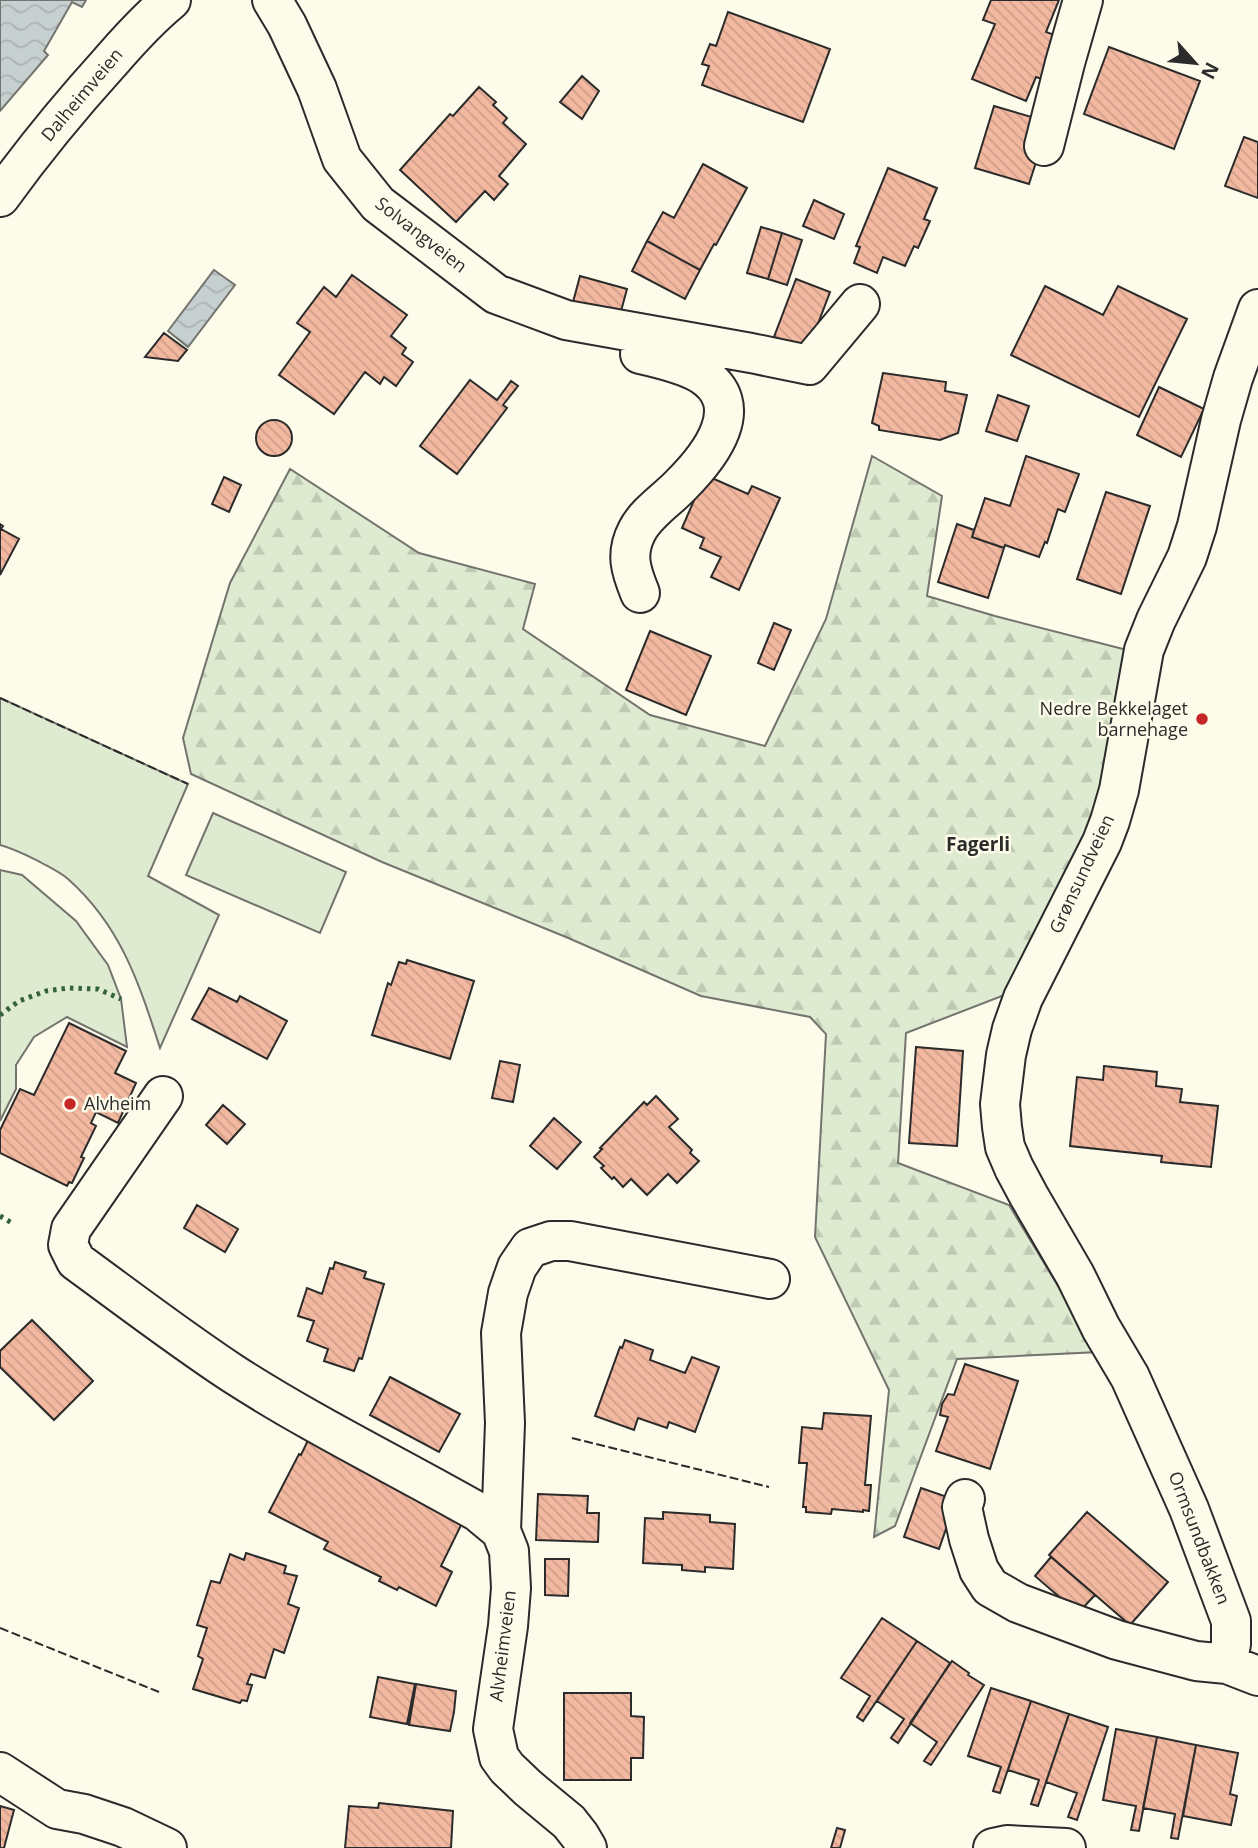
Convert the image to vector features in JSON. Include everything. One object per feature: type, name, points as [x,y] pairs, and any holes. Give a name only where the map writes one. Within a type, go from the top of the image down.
[{"type":"street","name":"Dalheimveien","points":[[0,197],[93,81],[128,41],[171,0]]},
{"type":"street","points":[[1044,146],[1083,0]]},
{"type":"street","name":"Solvangveien","points":[[280,13],[317,89],[342,159],[378,204],[496,294],[566,320],[809,365],[860,304]]},
{"type":"street","name":"Grønsundveien","points":[[1148,1416],[1075,1275],[1014,1168],[1005,1147],[1002,1127],[1002,1082],[1012,1029],[1023,998],[1110,821],[1119,790],[1144,649],[1187,557],[1197,526],[1224,409],[1258,310]]},
{"type":"street","name":"Solvangveien","points":[[566,320],[593,340],[662,359],[699,373],[715,385],[722,398],[724,419],[720,433],[706,456],[688,479],[647,517],[637,531],[630,554],[631,569],[640,593]]},
{"type":"street","points":[[163,1096],[71,1230],[68,1245],[76,1261],[162,1325],[233,1373],[297,1412],[478,1512],[501,1531]]},
{"type":"street","name":"Alvheimveien","points":[[587,1848],[569,1822],[507,1768],[495,1745],[493,1729],[511,1588],[509,1550],[501,1531],[505,1423],[501,1333],[508,1293],[525,1243],[551,1241],[570,1241],[770,1279]]},
{"type":"street","name":"Ormsundbakken","points":[[1148,1416],[1184,1497],[1226,1606],[1232,1637],[1243,1670]]},
{"type":"street","points":[[965,1499],[962,1507],[969,1539],[979,1570],[990,1587],[1018,1603],[1117,1640],[1196,1661],[1243,1670]]},
{"type":"street","points":[[0,1772],[57,1809],[84,1814],[123,1827],[167,1848]]},
{"type":"street","points":[[993,1848],[1007,1845],[1066,1848]]},
{"type":"green space","points":[[872,456],[942,496],[927,596],[1127,650],[1095,828],[1015,991],[906,1033],[898,1163],[1009,1205],[1098,1352],[957,1359],[895,1526],[874,1537],[889,1390],[815,1237],[826,1034],[810,1017],[701,996],[566,937],[382,862],[191,774],[183,738],[230,583],[290,469],[419,553],[535,584],[523,629],[650,715],[765,746],[826,619]]},
{"type":"green space","points":[[0,698],[188,784],[148,876],[219,915],[160,1048],[136,978],[102,916],[62,874],[0,845]]},
{"type":"green space","points":[[213,813],[346,872],[320,933],[186,875]]},
{"type":"green space","points":[[0,870],[22,875],[76,921],[108,965],[121,999],[127,1047],[67,1017],[34,1037],[16,1065],[16,1089],[0,1121]]},
{"type":"water","points":[[0,0],[86,0],[82,7],[72,2],[44,51],[48,55],[0,111]]},
{"type":"water","points":[[214,270],[235,285],[188,347],[168,331]]},
{"type":"building","points":[[991,0],[1059,0],[1046,32],[1060,37],[1042,79],[1036,77],[1026,101],[972,79],[995,24],[983,20]]},
{"type":"building","points":[[728,12],[830,49],[803,122],[702,85],[709,66],[702,64],[710,44],[716,46]]},
{"type":"building","points":[[1109,47],[1200,81],[1174,149],[1084,114]]},
{"type":"building","points":[[582,76],[599,91],[582,119],[560,102]]},
{"type":"building","points":[[479,87],[496,102],[493,105],[507,118],[503,123],[526,144],[499,176],[508,184],[494,200],[485,191],[456,222],[400,170],[450,114],[453,116]]},
{"type":"building","points":[[994,106],[1035,118],[1039,153],[1029,184],[975,168]]},
{"type":"building","points":[[1244,137],[1258,142],[1258,198],[1225,186]]},
{"type":"building","points":[[703,164],[747,188],[700,270],[647,241],[663,212],[674,218]]},
{"type":"building","points":[[888,168],[937,188],[924,219],[930,221],[918,248],[914,246],[905,266],[883,257],[877,273],[854,263],[860,247],[856,246]]},
{"type":"building","points":[[814,200],[844,214],[834,239],[803,226]]},
{"type":"building","points":[[761,227],[782,233],[768,279],[747,273]]},
{"type":"building","points":[[782,233],[802,240],[787,285],[768,279]]},
{"type":"building","points":[[647,241],[700,270],[685,299],[632,271]]},
{"type":"building","points":[[352,275],[407,315],[391,336],[406,348],[402,354],[413,362],[396,386],[384,377],[380,384],[365,372],[334,414],[279,375],[310,332],[297,323],[324,287],[336,297]]},
{"type":"building","points":[[580,276],[627,289],[620,315],[573,302]]},
{"type":"building","points":[[796,279],[830,292],[808,350],[774,337]]},
{"type":"building","points":[[1045,286],[1103,315],[1118,286],[1187,319],[1139,417],[1011,355]]},
{"type":"building","points":[[164,333],[187,350],[178,361],[145,357]]},
{"type":"building","points":[[883,373],[946,382],[945,391],[967,395],[958,433],[940,440],[879,430],[879,426],[872,423]]},
{"type":"building","points":[[470,380],[497,400],[511,381],[518,386],[503,405],[507,408],[457,474],[420,446]]},
{"type":"building","points":[[1159,387],[1204,409],[1181,457],[1137,435]]},
{"type":"building","points":[[998,395],[1029,406],[1017,441],[986,431]]},
{"type":"building","points":[[274,420],[286,426],[292,438],[286,450],[274,456],[262,450],[256,438],[262,426]]},
{"type":"building","points":[[1026,456],[1079,474],[1065,512],[1058,509],[1047,543],[1045,542],[1039,557],[972,537],[985,498],[1010,506]]},
{"type":"building","points":[[705,475],[748,494],[752,486],[780,498],[739,590],[711,577],[721,557],[700,548],[704,538],[682,528]]},
{"type":"building","points":[[224,477],[241,485],[229,512],[212,504]]},
{"type":"building","points":[[1106,492],[1150,506],[1121,594],[1077,579]]},
{"type":"building","points":[[0,524],[3,526],[1,529],[19,539],[0,575]]},
{"type":"building","points":[[957,524],[974,530],[972,537],[1004,548],[988,598],[938,582]]},
{"type":"building","points":[[774,623],[791,630],[774,670],[758,663]]},
{"type":"building","points":[[650,631],[711,656],[686,715],[626,690]]},
{"type":"building","points":[[407,960],[474,981],[450,1059],[372,1035],[388,983],[391,985],[399,962],[406,964]]},
{"type":"building","points":[[209,988],[237,1002],[240,996],[287,1021],[267,1059],[192,1019]]},
{"type":"building","name":"Alvheim","points":[[69,1023],[126,1051],[115,1073],[136,1083],[118,1123],[96,1112],[91,1123],[96,1126],[81,1157],[84,1158],[72,1183],[69,1182],[67,1186],[0,1153],[0,1130],[20,1089],[34,1095]]},
{"type":"building","points":[[916,1047],[963,1051],[957,1146],[909,1143]]},
{"type":"building","points":[[500,1061],[520,1065],[513,1102],[492,1098]]},
{"type":"building","points":[[1104,1066],[1157,1072],[1156,1086],[1182,1089],[1180,1102],[1218,1106],[1211,1167],[1161,1162],[1162,1156],[1070,1146],[1077,1077],[1103,1080]]},
{"type":"building","points":[[656,1096],[678,1119],[669,1127],[699,1161],[677,1183],[668,1174],[647,1195],[631,1179],[623,1187],[601,1168],[604,1166],[594,1157],[644,1102],[647,1105]]},
{"type":"building","points":[[223,1105],[245,1124],[227,1144],[206,1125]]},
{"type":"building","points":[[554,1118],[581,1142],[557,1169],[530,1146]]},
{"type":"building","points":[[197,1205],[238,1229],[225,1252],[184,1228]]},
{"type":"building","points":[[335,1262],[366,1272],[364,1278],[384,1284],[362,1359],[359,1358],[354,1371],[324,1361],[328,1349],[307,1341],[314,1321],[298,1316],[307,1288],[322,1294],[330,1268],[333,1269]]},
{"type":"building","points":[[32,1320],[93,1381],[54,1420],[0,1367],[0,1351]]},
{"type":"building","points":[[625,1340],[653,1350],[650,1360],[685,1373],[692,1357],[719,1367],[695,1432],[669,1422],[667,1428],[638,1418],[634,1430],[595,1416]]},
{"type":"building","points":[[965,1364],[1018,1381],[990,1469],[936,1451],[948,1417],[940,1415],[942,1404],[948,1394],[954,1395]]},
{"type":"building","points":[[390,1377],[460,1414],[439,1452],[370,1415]]},
{"type":"building","points":[[824,1413],[871,1416],[865,1485],[871,1485],[869,1511],[832,1509],[831,1514],[806,1512],[806,1507],[803,1507],[807,1463],[799,1463],[802,1427],[822,1429]]},
{"type":"building","points":[[311,1434],[465,1517],[441,1566],[452,1572],[436,1606],[399,1587],[397,1590],[379,1581],[381,1577],[324,1549],[328,1542],[269,1512]]},
{"type":"building","points":[[921,1488],[956,1500],[939,1549],[904,1537]]},
{"type":"building","points":[[538,1494],[588,1496],[587,1513],[599,1513],[598,1542],[536,1540]]},
{"type":"building","points":[[663,1512],[710,1515],[710,1522],[735,1524],[733,1569],[705,1567],[705,1572],[682,1570],[682,1565],[643,1563],[645,1518],[663,1519]]},
{"type":"building","points":[[1087,1512],[1168,1582],[1130,1625],[1049,1555]]},
{"type":"building","points":[[246,1553],[286,1566],[284,1573],[297,1576],[288,1604],[299,1608],[284,1653],[274,1649],[265,1678],[251,1674],[247,1684],[252,1685],[247,1701],[242,1700],[240,1703],[193,1689],[203,1659],[198,1656],[207,1628],[197,1625],[211,1581],[220,1583],[230,1554],[244,1560]]},
{"type":"building","points":[[1051,1557],[1095,1595],[1078,1613],[1035,1576]]},
{"type":"building","points":[[545,1559],[569,1559],[568,1596],[545,1595]]},
{"type":"building","points":[[882,1618],[917,1641],[863,1721],[857,1717],[870,1696],[841,1678]]},
{"type":"building","points":[[917,1641],[950,1663],[898,1743],[891,1738],[904,1719],[877,1701]]},
{"type":"building","points":[[952,1661],[984,1685],[931,1765],[924,1761],[937,1742],[910,1723]]},
{"type":"building","points":[[378,1677],[415,1684],[407,1724],[370,1717]]},
{"type":"building","points":[[416,1684],[456,1691],[450,1731],[409,1725]]},
{"type":"building","points":[[991,1688],[1031,1701],[1000,1793],[993,1791],[1001,1767],[968,1756]]},
{"type":"building","points":[[564,1693],[631,1693],[631,1716],[644,1717],[643,1758],[631,1758],[631,1780],[564,1780]]},
{"type":"building","points":[[1031,1701],[1069,1714],[1038,1806],[1031,1804],[1039,1780],[1008,1770]]},
{"type":"building","points":[[1069,1714],[1108,1727],[1077,1820],[1068,1817],[1077,1793],[1046,1782]]},
{"type":"building","points":[[1116,1729],[1157,1737],[1139,1831],[1131,1830],[1136,1806],[1103,1800]]},
{"type":"building","points":[[1157,1737],[1196,1745],[1178,1839],[1171,1838],[1175,1814],[1143,1808]]},
{"type":"building","points":[[1196,1745],[1238,1753],[1230,1794],[1237,1796],[1231,1825],[1183,1816]]},
{"type":"building","points":[[379,1803],[453,1811],[451,1848],[345,1848],[349,1806],[378,1808]]},
{"type":"building","points":[[0,1806],[14,1810],[4,1848],[0,1848]]},
{"type":"building","points":[[837,1828],[845,1830],[840,1848],[831,1848]]},
{"type":"hedge","points":[[0,1015],[19,1001],[46,991],[68,988],[98,989],[121,999]]},
{"type":"hedge","points":[[0,1216],[12,1223]]},
{"type":"fence","points":[[0,698],[188,784]]},
{"type":"fence","points":[[572,1438],[769,1487]]},
{"type":"fence","points":[[0,1628],[159,1692]]},
{"type":"place","name":"Nedre Bekkelaget barnehage","points":[[1202,719]]},
{"type":"place","name":"Alvheim","points":[[70,1104]]},
{"type":"district","name":"Fagerli","points":[[978,844]]}]
